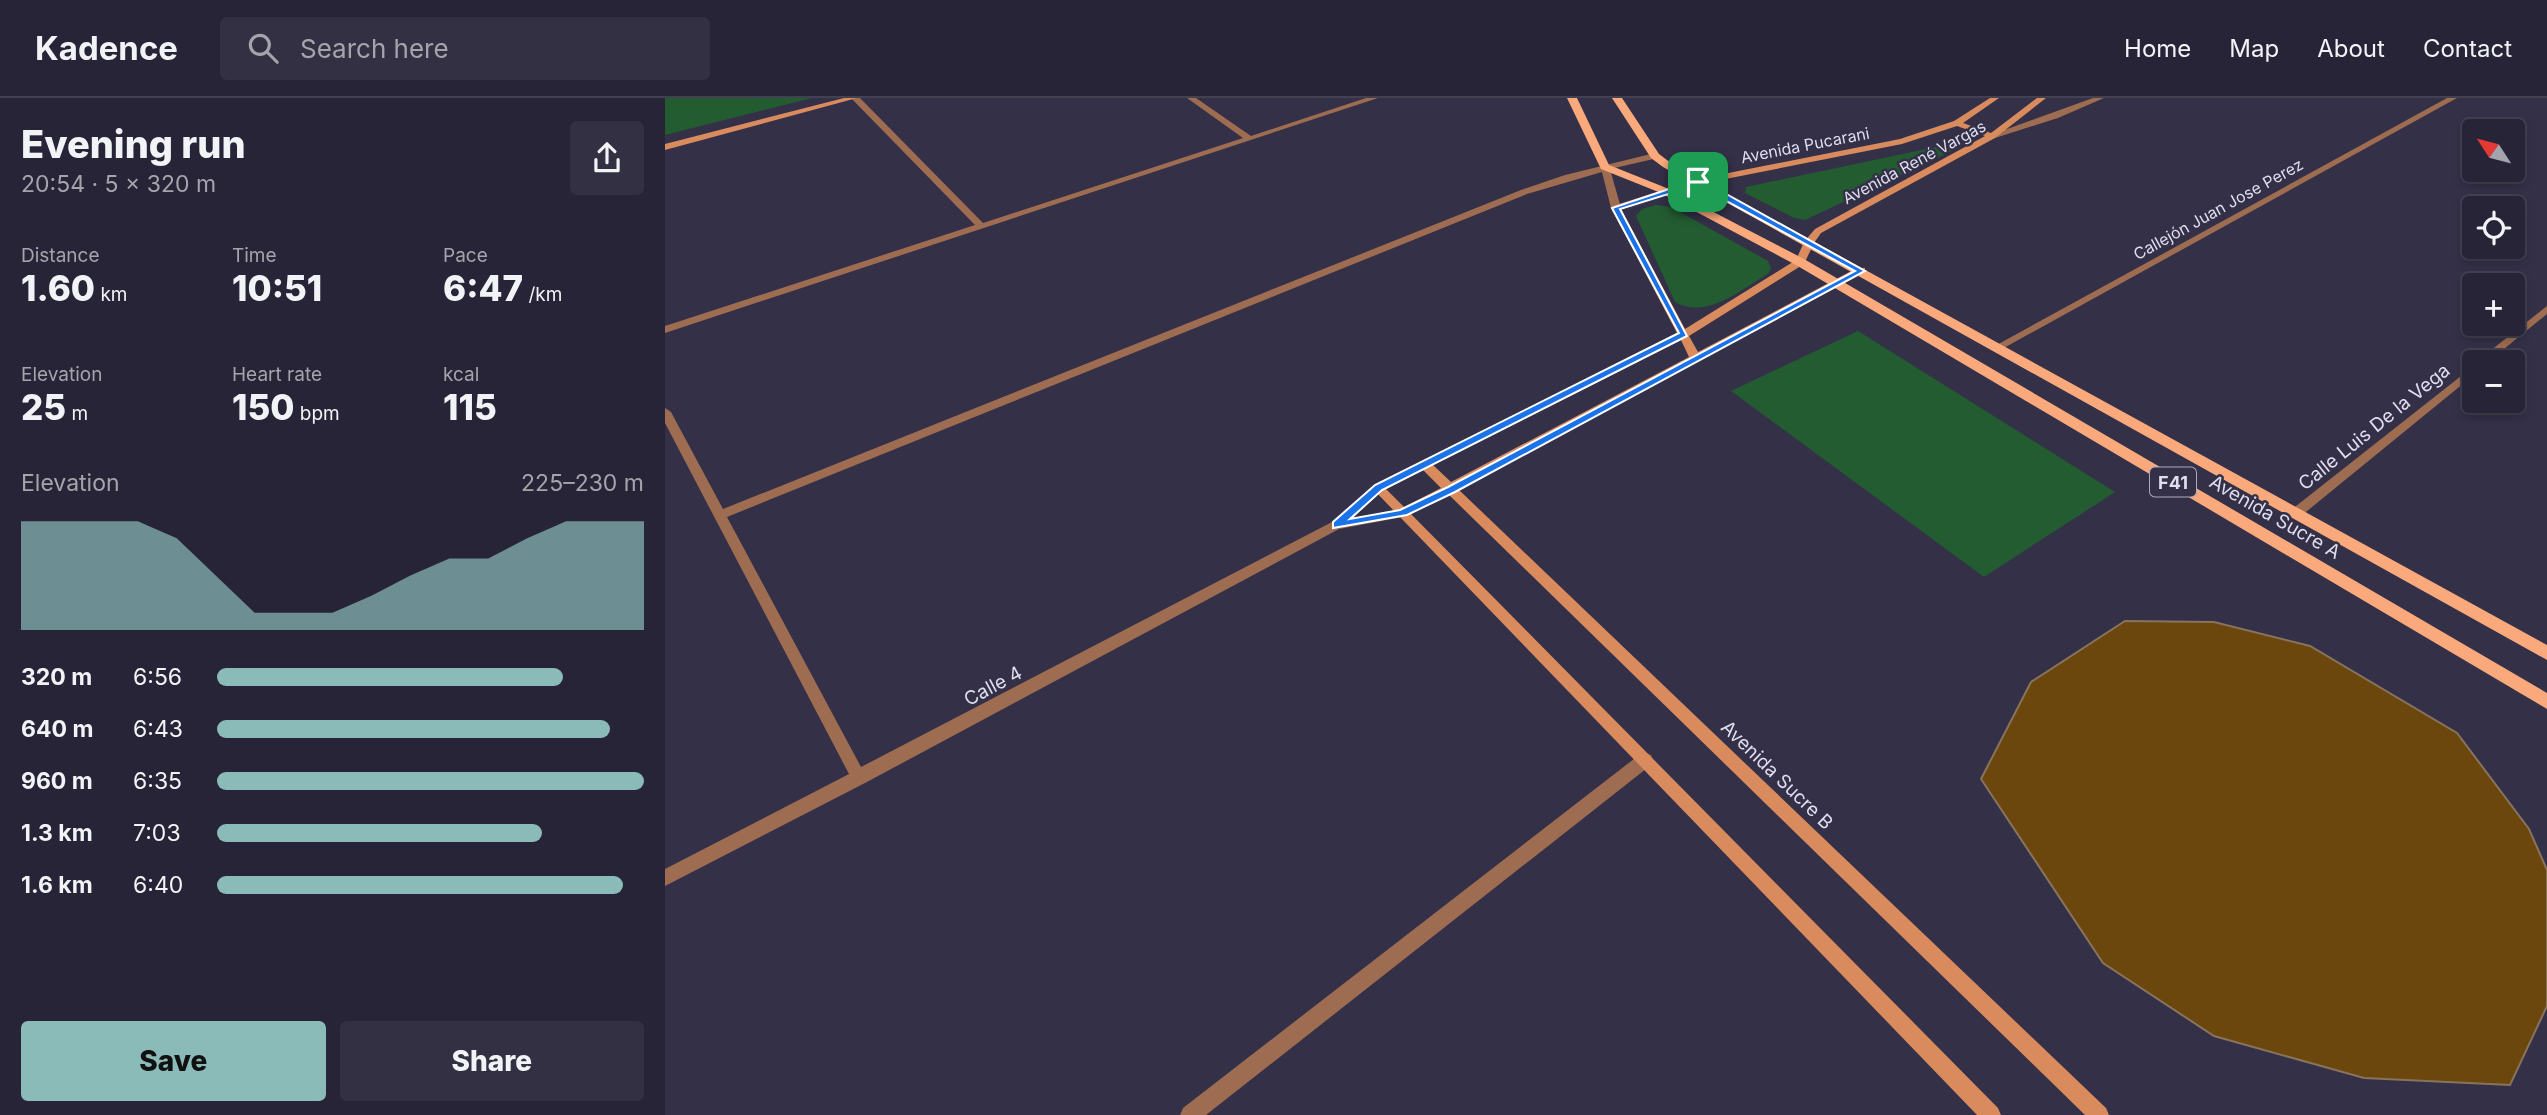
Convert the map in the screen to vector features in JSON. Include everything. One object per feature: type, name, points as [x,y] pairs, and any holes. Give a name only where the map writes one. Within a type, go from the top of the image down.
[{"type":"main road","points":[[1572,98],[1605,167]]},
{"type":"main road","name":"F41","points":[[1617,98],[1654,156],[1809,242]]},
{"type":"main road","name":"F41","points":[[1605,167],[1665,191],[1800,262]]},
{"type":"main road","name":"Avenida Sucre A","points":[[1809,242],[2547,653]]},
{"type":"main road","name":"Avenida Sucre A","points":[[1800,262],[2547,702]]},
{"type":"street","points":[[665,147],[854,98],[982,227]]},
{"type":"street","points":[[1191,98],[1250,139]]},
{"type":"street","points":[[665,330],[1374,98]]},
{"type":"street","name":"Avenida Pucarani","points":[[1616,208],[1698,182],[1902,141],[1957,123],[1994,98]]},
{"type":"street","points":[[1957,123],[1992,136],[2042,98]]},
{"type":"street","name":"Avenida René Vargas","points":[[1800,262],[1809,242],[1818,231],[1992,136],[2100,98]]},
{"type":"street","name":"Callejón Juan Jose Perez","points":[[1998,347],[2453,98]]},
{"type":"street","points":[[719,515],[1511,197],[1605,167],[1654,156]]},
{"type":"street","points":[[1605,167],[1616,208],[1696,359]]},
{"type":"street","points":[[1337,525],[1378,488],[1684,334],[1800,262]]},
{"type":"street","points":[[1337,525],[1403,513],[1861,271]]},
{"type":"street","points":[[2496,350],[2547,309]]},
{"type":"street","name":"Calle Luis De la Vega","points":[[2296,513],[2462,379]]},
{"type":"street","points":[[665,412],[859,778]]},
{"type":"street","name":"Avenida Sucre B","points":[[1425,465],[2099,1115]]},
{"type":"street","points":[[1378,488],[1991,1115]]},
{"type":"street","name":"Calle 4","points":[[665,878],[1337,525]]},
{"type":"street","points":[[1190,1115],[1645,760]]},
{"type":"green space","points":[[665,98],[812,98],[665,135]]},
{"type":"green space","points":[[1955,143],[1962,146],[1805,220],[1794,218],[1745,193],[1746,187]]},
{"type":"green space","points":[[1656,205],[1671,207],[1768,261],[1771,268],[1768,274],[1735,295],[1711,305],[1687,307],[1675,302],[1636,216],[1642,209]]},
{"type":"green space","points":[[1858,331],[2115,492],[1984,577],[1731,391]]},
{"type":"building","points":[[2125,621],[2214,622],[2310,646],[2457,733],[2529,829],[2547,870],[2547,1006],[2510,1085],[2364,1078],[2214,1036],[2103,963],[1981,779],[2031,682]]},
{"type":"route","points":[[1698,182],[1861,271],[1403,513],[1337,525],[1378,488],[1684,334],[1616,208],[1698,182]]}]
